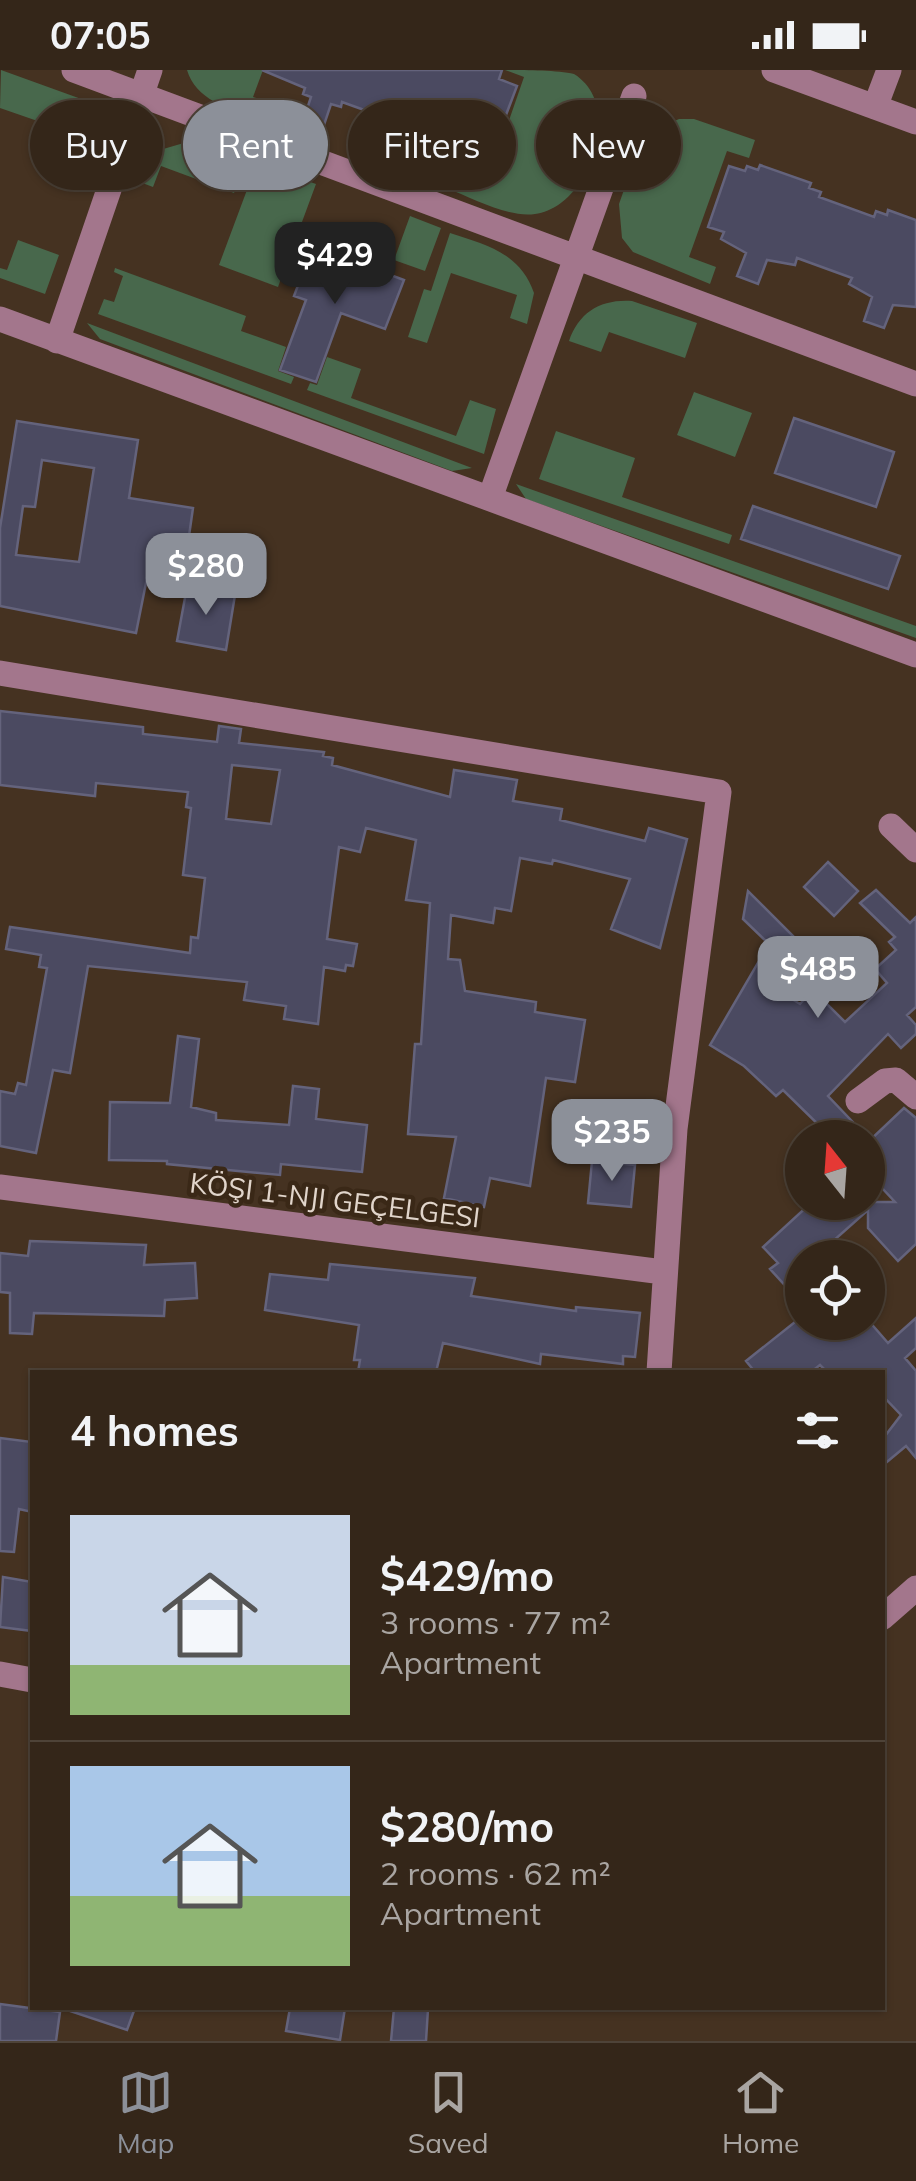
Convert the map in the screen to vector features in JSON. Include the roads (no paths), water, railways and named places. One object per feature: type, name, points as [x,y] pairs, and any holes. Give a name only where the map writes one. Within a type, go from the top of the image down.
[{"type":"street","points":[[74,70],[146,82],[576,257],[916,384]]},
{"type":"street","points":[[774,70],[916,122]]},
{"type":"street","points":[[874,108],[889,70]]},
{"type":"street","points":[[57,341],[146,82]]},
{"type":"street","points":[[490,498],[634,96]]},
{"type":"street","points":[[0,320],[916,655]]},
{"type":"street","points":[[0,673],[718,792],[691,981],[662,1272],[659,1370]]},
{"type":"street","points":[[891,826],[916,850]]},
{"type":"street","points":[[858,1102],[885,1081],[896,1080],[916,1097]]},
{"type":"street","name":"KÖŞI 1-NJI GEÇELGESI","points":[[0,1187],[662,1272]]},
{"type":"street","points":[[885,1615],[916,1588]]},
{"type":"street","points":[[0,1674],[30,1680]]}]
